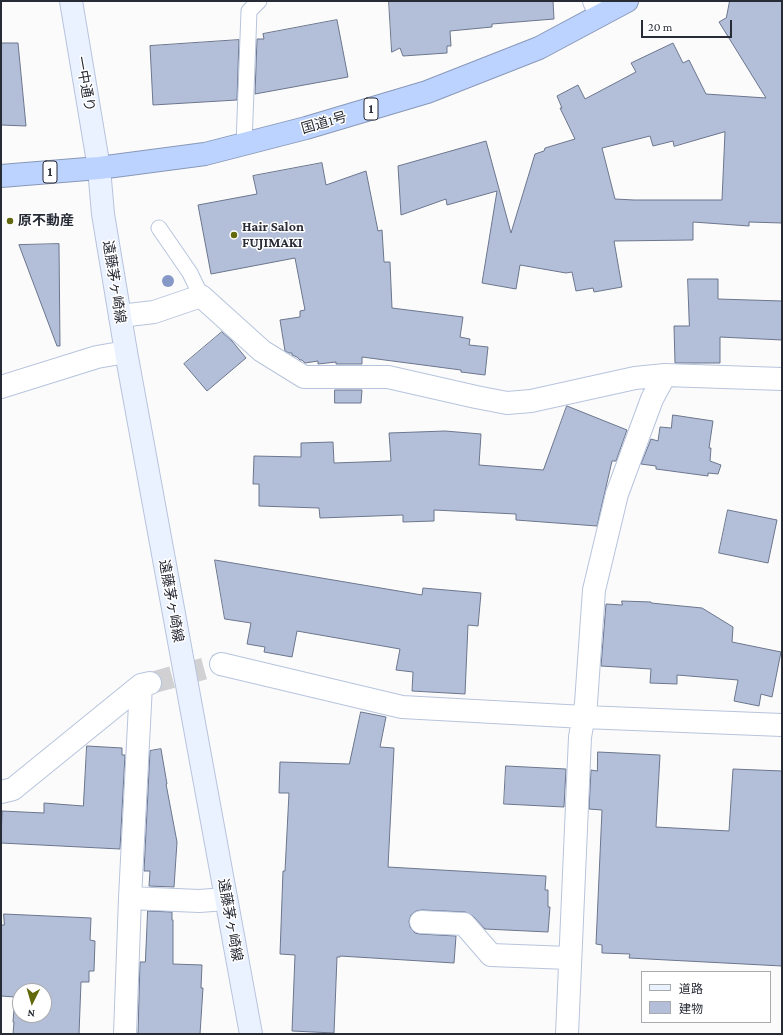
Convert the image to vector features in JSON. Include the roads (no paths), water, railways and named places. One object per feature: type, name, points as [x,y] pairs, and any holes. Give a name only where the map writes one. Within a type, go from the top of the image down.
[{"type":"highway","name":"国道1号","points":[[1,176],[99,168],[205,154],[306,128],[426,92],[539,48],[597,8],[627,1]]},
{"type":"main road","name":"一中通り","points":[[71,1],[99,168]]},
{"type":"main road","name":"遠藤茅ヶ崎線","points":[[99,168],[103,214],[126,352],[251,1034]]},
{"type":"street","points":[[120,316],[154,312],[201,296],[262,351],[304,377],[388,377],[476,397],[507,402],[531,401],[635,378],[665,375],[782,379]]},
{"type":"street","points":[[1,387],[97,357],[126,352]]},
{"type":"street","points":[[566,1034],[580,737],[586,703],[594,590],[617,494],[652,400],[665,375]]},
{"type":"street","points":[[221,664],[402,707],[584,717],[782,725]]},
{"type":"street","points":[[1,792],[13,789],[146,684],[130,898],[126,1034]]},
{"type":"street","points":[[130,898],[199,901],[226,899]]},
{"type":"street","points":[[421,922],[464,924],[490,955],[569,958]]},
{"type":"lane","points":[[244,144],[249,11],[259,1]]},
{"type":"lane","points":[[159,228],[190,273],[201,296]]},
{"type":"tunnel","points":[[151,683],[221,664]]},
{"type":"place","name":"原不動産","points":[[10,221]]},
{"type":"place","name":"Hair Salon FUJIMAKI","points":[[234,235]]}]
